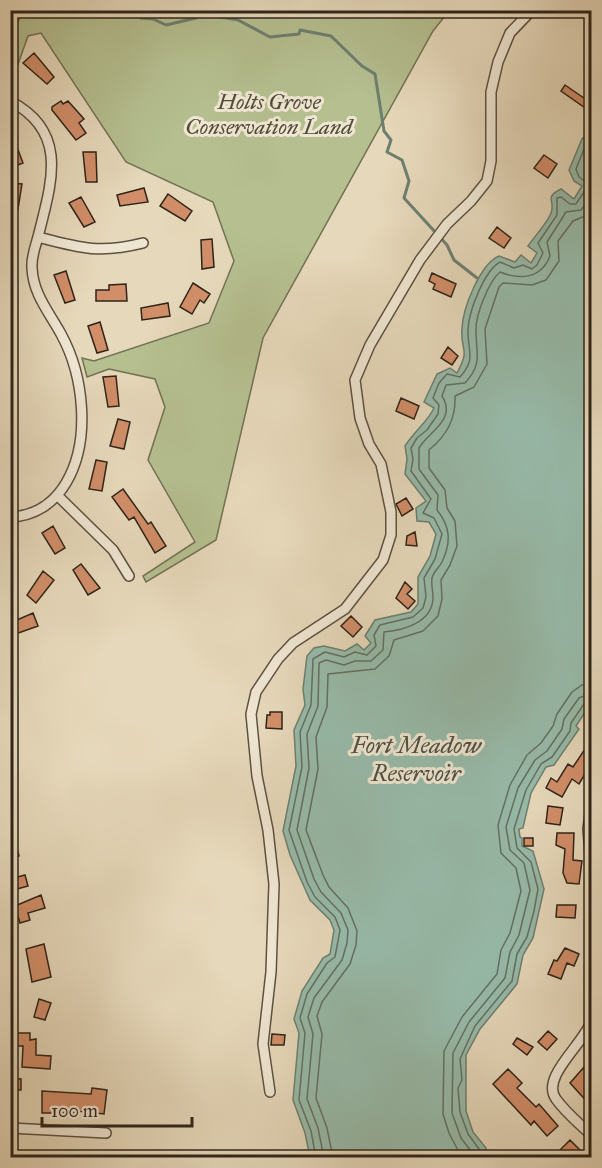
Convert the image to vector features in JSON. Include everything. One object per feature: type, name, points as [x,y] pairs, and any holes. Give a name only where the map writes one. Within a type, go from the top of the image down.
[{"type":"street","points":[[270,1092],[263,1044],[271,972],[274,892],[270,846],[257,776],[251,714],[256,692],[278,659],[293,643],[345,609],[384,560],[391,535],[391,512],[381,464],[360,418],[355,380],[370,345],[420,260],[447,224],[471,201],[487,181],[491,161],[490,92],[498,62],[510,33],[532,10]]},
{"type":"street","points":[[10,101],[31,114],[42,127],[52,153],[50,182],[32,258],[33,280],[38,296],[69,352],[81,402],[76,456],[69,477],[58,496],[33,512],[10,517]]},
{"type":"street","points":[[38,237],[92,250],[114,249],[143,243]]},
{"type":"street","points":[[58,496],[113,550],[129,576]]},
{"type":"street","points":[[591,798],[588,830],[591,880]]},
{"type":"street","points":[[10,975],[10,983]]},
{"type":"street","points":[[591,1020],[583,1039],[556,1072],[551,1085],[556,1099],[591,1136]]},
{"type":"street","points":[[10,1128],[106,1133]]},
{"type":"green space","name":"Holts Grove Conservation Land","points":[[19,11],[449,11],[433,31],[263,338],[216,540],[146,582],[143,576],[195,542],[148,460],[165,407],[155,379],[109,369],[87,377],[82,358],[94,361],[209,323],[234,261],[213,202],[126,162],[41,33],[28,36],[12,81],[14,91],[11,89],[11,45],[21,13]]},
{"type":"water","name":"Fort Meadow Reservoir","points":[[591,129],[591,703],[576,726],[579,729],[554,765],[546,767],[531,793],[523,828],[519,829],[522,846],[533,851],[544,889],[533,938],[523,955],[517,984],[480,1029],[466,1055],[466,1111],[473,1132],[486,1148],[485,1157],[310,1157],[305,1133],[293,1100],[299,1033],[294,1019],[302,991],[323,958],[330,954],[334,930],[330,920],[310,900],[290,855],[283,831],[296,766],[294,730],[305,705],[303,689],[307,656],[314,648],[324,646],[345,651],[357,644],[364,650],[371,643],[365,636],[375,620],[411,612],[418,604],[418,577],[430,556],[436,534],[429,522],[417,521],[416,508],[426,501],[405,474],[407,459],[405,446],[434,408],[424,402],[437,374],[450,368],[457,373],[461,365],[464,354],[463,319],[479,277],[485,268],[499,256],[515,262],[521,255],[531,263],[537,253],[528,246],[549,217],[552,209],[551,197],[561,189],[574,199],[582,186],[574,181],[569,170],[582,139]]},
{"type":"building","points":[[34,53],[54,77],[47,84],[23,63]]},
{"type":"building","points":[[565,85],[591,103],[591,112],[561,91]]},
{"type":"building","points":[[61,101],[63,104],[68,101],[84,119],[79,123],[86,133],[76,140],[52,110],[52,107]]},
{"type":"building","points":[[17,147],[23,163],[10,168],[10,150]]},
{"type":"building","points":[[83,152],[96,152],[97,182],[86,182]]},
{"type":"building","points":[[544,155],[557,164],[548,178],[534,168]]},
{"type":"building","points":[[10,183],[22,184],[18,209],[10,208]]},
{"type":"building","points":[[144,188],[148,202],[120,206],[117,195]]},
{"type":"building","points":[[168,194],[192,211],[185,221],[160,206]]},
{"type":"building","points":[[81,197],[95,222],[84,227],[69,203]]},
{"type":"building","points":[[497,227],[511,238],[504,248],[489,238]]},
{"type":"building","points":[[212,239],[214,267],[202,269],[201,240]]},
{"type":"building","points":[[66,271],[75,300],[65,303],[54,275]]},
{"type":"building","points":[[432,273],[456,284],[451,297],[433,289],[435,284],[429,281]]},
{"type":"building","points":[[193,283],[210,294],[204,303],[200,300],[192,314],[180,307]]},
{"type":"building","points":[[126,284],[127,301],[96,301],[96,290],[109,290],[109,285]]},
{"type":"building","points":[[168,303],[170,316],[142,320],[141,308]]},
{"type":"building","points":[[100,322],[108,350],[97,353],[88,326]]},
{"type":"building","points":[[448,347],[458,356],[452,365],[441,358]]},
{"type":"building","points":[[116,376],[119,406],[108,407],[103,377]]},
{"type":"building","points":[[401,398],[419,406],[414,419],[396,411]]},
{"type":"building","points":[[118,419],[130,422],[124,449],[110,446]]},
{"type":"building","points":[[96,460],[107,462],[102,491],[89,489]]},
{"type":"building","points":[[123,489],[148,524],[151,522],[166,546],[155,553],[134,517],[129,520],[112,497]]},
{"type":"building","points":[[406,498],[413,509],[402,516],[396,504]]},
{"type":"building","points":[[53,526],[65,548],[55,554],[42,533]]},
{"type":"building","points":[[415,532],[417,546],[406,545],[407,536]]},
{"type":"building","points":[[81,564],[100,588],[88,595],[73,570]]},
{"type":"building","points":[[43,571],[54,580],[36,603],[27,595]]},
{"type":"building","points":[[405,582],[412,589],[407,594],[415,601],[408,609],[396,598]]},
{"type":"building","points":[[33,613],[38,626],[10,636],[10,623]]},
{"type":"building","points":[[351,616],[362,627],[353,637],[341,626]]},
{"type":"building","points":[[270,712],[282,712],[282,729],[266,728],[267,715],[270,715]]},
{"type":"building","points":[[591,740],[591,764],[579,784],[572,779],[562,797],[546,788],[551,778],[557,782],[568,764],[573,767]]},
{"type":"building","points":[[548,806],[563,808],[560,825],[546,823]]},
{"type":"building","points":[[10,833],[13,833],[19,856],[10,858]]},
{"type":"building","points":[[557,833],[574,833],[573,860],[582,861],[579,884],[567,883],[563,873],[565,849],[556,845]]},
{"type":"building","points":[[524,838],[533,838],[533,846],[524,846]]},
{"type":"building","points":[[25,875],[28,886],[10,891],[10,879]]},
{"type":"building","points":[[41,895],[45,908],[28,913],[30,920],[20,923],[15,906]]},
{"type":"building","points":[[557,905],[576,905],[575,918],[556,917]]},
{"type":"building","points":[[44,944],[51,977],[32,982],[26,949]]},
{"type":"building","points":[[565,948],[579,954],[574,966],[567,963],[561,979],[548,974],[554,960],[557,961]]},
{"type":"building","points":[[39,999],[51,1003],[45,1020],[34,1017]]},
{"type":"building","points":[[548,1031],[557,1039],[547,1050],[538,1042]]},
{"type":"building","points":[[14,1033],[30,1033],[30,1040],[36,1039],[36,1055],[51,1056],[50,1069],[22,1067],[23,1046],[14,1046]]},
{"type":"building","points":[[272,1034],[285,1035],[284,1045],[271,1045]]},
{"type":"building","points":[[517,1038],[533,1047],[527,1055],[513,1044]]},
{"type":"building","points":[[585,1066],[591,1074],[587,1081],[591,1085],[591,1106],[570,1083]]},
{"type":"building","points":[[508,1069],[522,1083],[517,1088],[536,1107],[539,1104],[558,1126],[547,1136],[534,1121],[531,1125],[493,1084]]},
{"type":"building","points":[[10,1078],[21,1079],[21,1090],[10,1090]]},
{"type":"building","points":[[92,1088],[107,1090],[104,1114],[77,1111],[77,1113],[42,1113],[42,1091],[91,1094]]},
{"type":"building","points":[[570,1140],[582,1152],[576,1158],[563,1158],[558,1152]]},
{"type":"waterway","points":[[135,10],[141,18],[153,19],[166,25],[209,15],[238,20],[270,37],[299,34],[300,30],[331,36],[362,66],[375,74],[384,131],[391,140],[387,152],[402,160],[409,181],[404,198],[447,245],[454,260],[477,278]]}]
